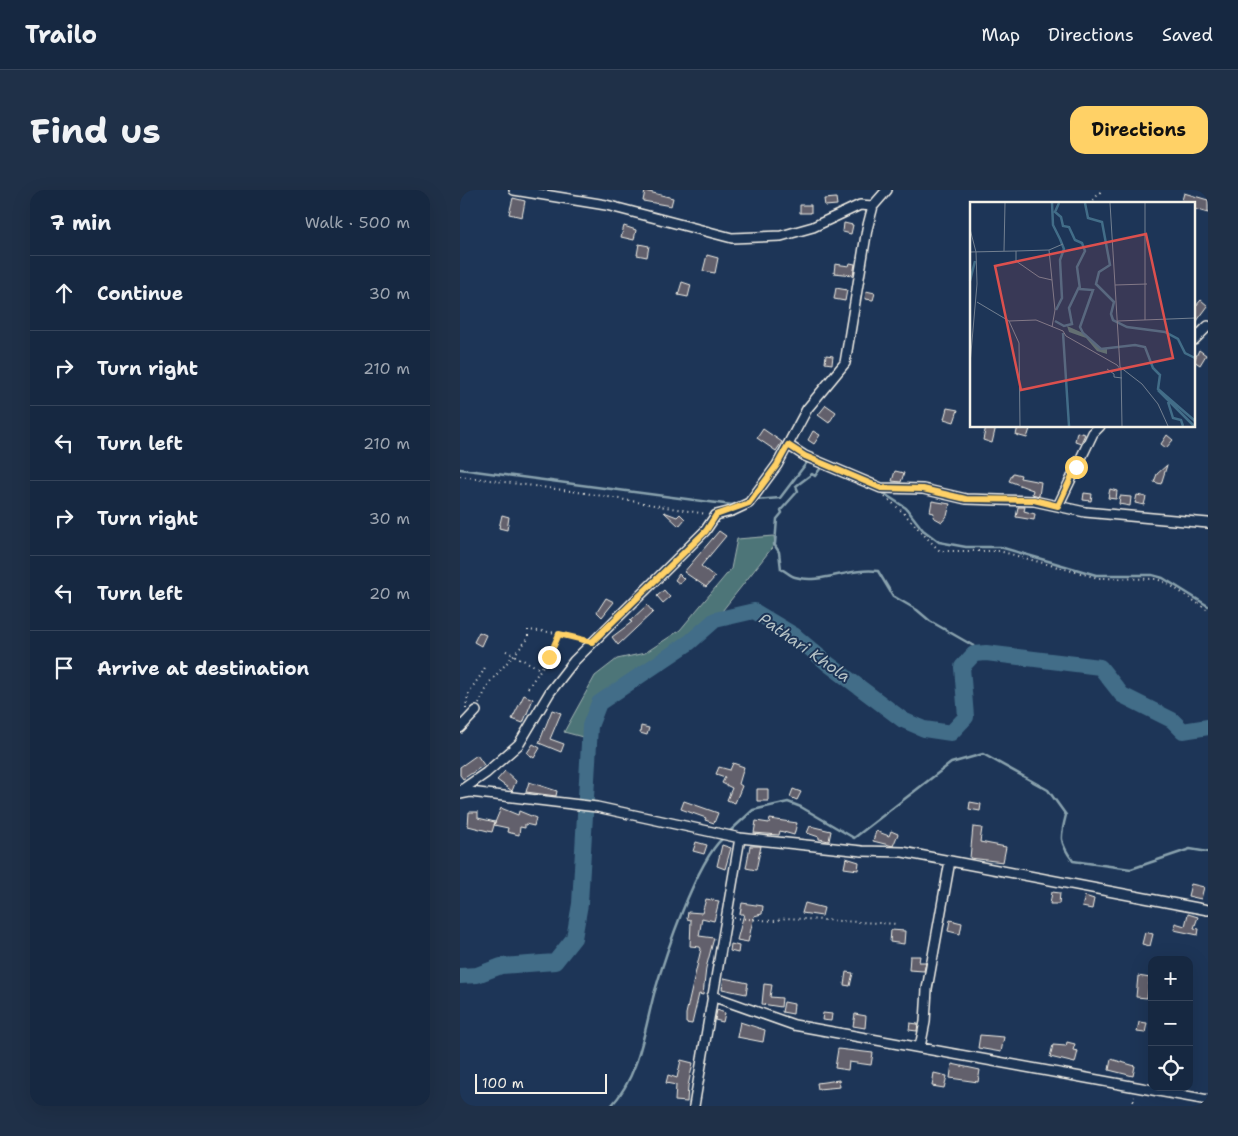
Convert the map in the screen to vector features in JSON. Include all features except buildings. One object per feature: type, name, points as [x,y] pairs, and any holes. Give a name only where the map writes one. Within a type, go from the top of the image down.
[{"type":"street","points":[[514,190],[606,205],[732,238],[781,236],[813,228],[860,206],[873,206]]},
{"type":"street","points":[[460,792],[486,773],[519,744],[550,692],[592,642],[706,531],[716,515],[749,503],[777,465],[807,409],[845,363],[867,230],[873,206],[887,190]]},
{"type":"street","points":[[1196,338],[1208,326]]},
{"type":"street","points":[[1058,506],[1089,442],[1099,428]]},
{"type":"street","points":[[788,445],[805,456],[881,488],[923,489],[966,499],[1034,500],[1085,512],[1208,523]]},
{"type":"street","points":[[463,725],[476,711]]},
{"type":"street","points":[[460,792],[597,807],[740,838],[862,851],[903,852],[1208,910]]},
{"type":"street","points":[[694,1106],[740,838]]},
{"type":"street","points":[[920,1047],[925,1022],[926,989],[950,861]]},
{"type":"street","points":[[712,996],[794,1025],[1208,1100]]},
{"type":"path","points":[[1092,202],[1102,190]]},
{"type":"path","points":[[460,476],[585,493],[716,515]]},
{"type":"path","points":[[884,497],[905,512],[921,533],[940,550],[999,551],[1098,578],[1157,579],[1170,585],[1208,610]]},
{"type":"path","points":[[476,711],[489,683],[528,639],[528,630],[559,634],[592,642]]},
{"type":"path","points":[[528,688],[549,657],[559,634]]},
{"type":"path","points":[[506,651],[540,669]]},
{"type":"path","points":[[463,725],[466,698],[471,686],[486,665]]},
{"type":"path","points":[[734,918],[774,921],[786,918],[897,924]]},
{"type":"green space","points":[[774,536],[775,544],[715,620],[690,642],[599,703],[590,726],[590,739],[564,732],[595,676],[617,659],[645,653],[680,630],[731,569],[737,539]]},
{"type":"waterway","points":[[756,500],[780,498],[808,461]]},
{"type":"waterway","points":[[775,544],[777,519],[782,513],[781,510],[798,491],[796,486],[812,474],[815,476],[822,466]]},
{"type":"waterway","points":[[460,469],[732,505],[741,502]]},
{"type":"waterway","points":[[880,491],[906,508],[923,530],[939,542],[966,547],[1000,547],[1096,575],[1152,575],[1163,578],[1208,606]]},
{"type":"waterway","points":[[774,544],[779,552],[781,569],[791,576],[815,579],[857,571],[878,571],[893,596],[917,610],[930,621],[986,653]]},
{"type":"waterway","name":"Pathari Khola","points":[[460,976],[477,975],[501,966],[555,962],[574,938],[580,904],[590,726],[599,703],[690,642],[715,620],[754,611],[794,635],[827,663],[903,720],[924,729],[951,733],[966,717],[962,667],[974,654],[986,653],[1100,667],[1122,695],[1172,720],[1183,731],[1208,727]]},
{"type":"waterway","points":[[729,832],[753,810],[788,802],[801,807],[854,838],[951,763],[983,754],[1048,790],[1066,815],[1062,840],[1065,849],[1073,861],[1131,869],[1190,849],[1208,852]]},
{"type":"waterway","points":[[611,1106],[628,1081],[634,1067],[659,977],[692,888],[702,867],[723,838]]},
{"type":"route","points":[[549,657],[559,634],[592,642],[690,544],[706,531],[716,515],[732,511],[749,503],[777,465],[788,445],[805,456],[881,488],[923,489],[966,499],[1034,500],[1058,506],[1076,467]]}]
